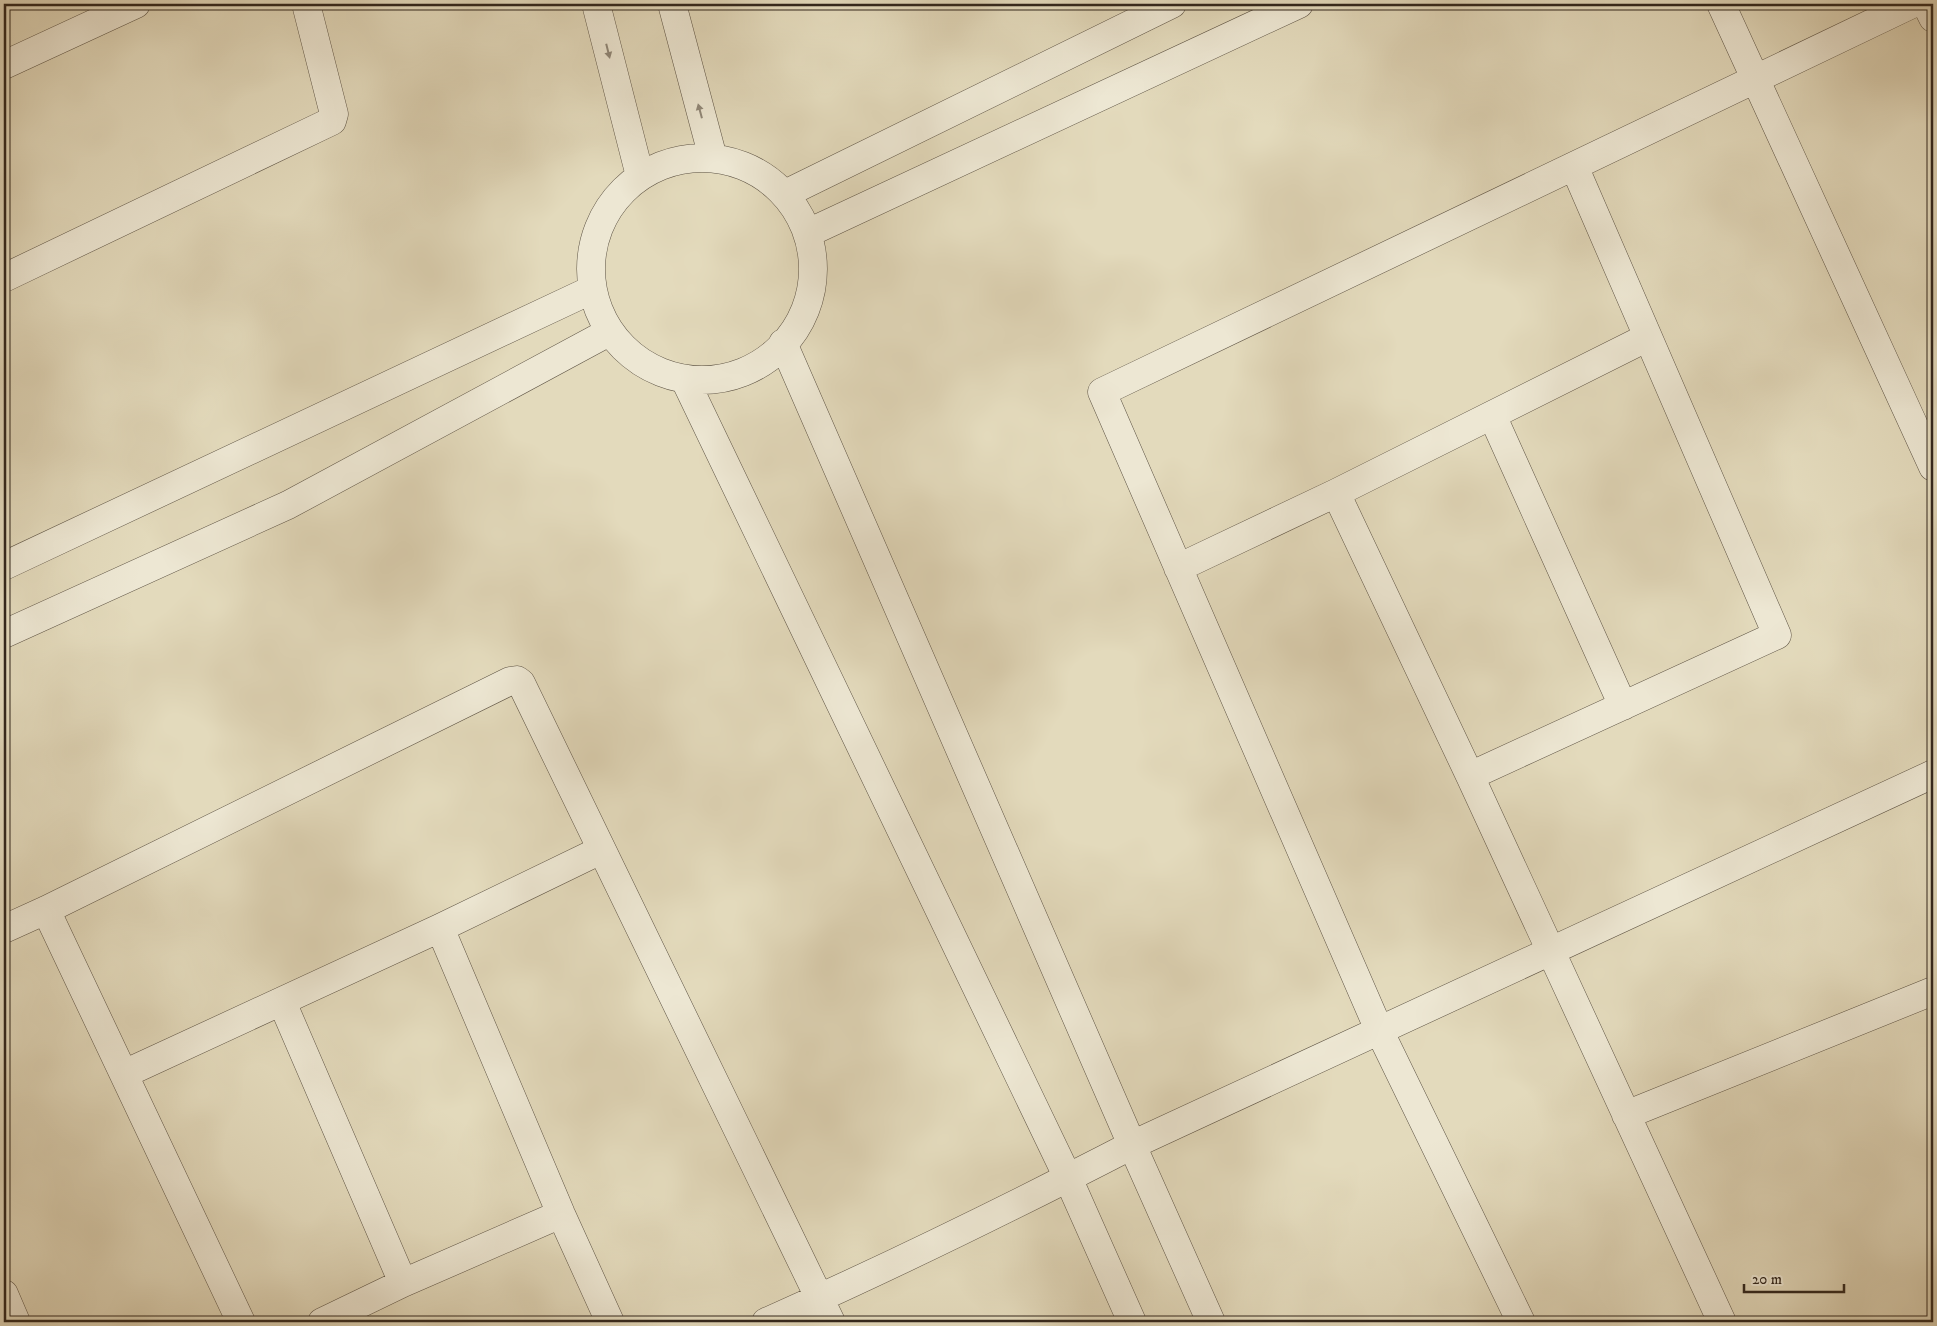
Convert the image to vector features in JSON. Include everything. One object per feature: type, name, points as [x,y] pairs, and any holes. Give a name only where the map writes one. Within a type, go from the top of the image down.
[{"type":"street","points":[[4,65],[136,4]]},
{"type":"street","points":[[4,278],[332,121],[334,114],[306,4]]},
{"type":"street","points":[[596,4],[640,176]]},
{"type":"street","points":[[672,4],[713,158]]},
{"type":"street","points":[[785,194],[1172,4]]},
{"type":"street","points":[[808,234],[1299,4]]},
{"type":"street","points":[[1721,4],[1933,467]]},
{"type":"street","points":[[1521,1322],[1379,1030],[1102,392],[1912,4]]},
{"type":"street","points":[[1926,4],[1933,18]]},
{"type":"street","points":[[713,158],[740,164],[748,168],[764,177],[785,194],[808,234],[814,279],[801,323],[772,357],[730,378],[684,380],[642,364],[609,332],[591,290],[590,257],[598,225],[615,198],[640,176],[675,160],[713,158]]},
{"type":"street","points":[[1470,776],[1777,635],[1574,166]]},
{"type":"street","points":[[4,566],[591,290]]},
{"type":"street","points":[[4,634],[288,505],[609,332]]},
{"type":"street","points":[[1178,568],[1336,493],[1648,337]]},
{"type":"street","points":[[784,343],[1132,1145],[1211,1322]]},
{"type":"street","points":[[684,380],[1068,1178],[1132,1322]]},
{"type":"street","points":[[1492,415],[1623,706]]},
{"type":"street","points":[[1336,493],[1470,776],[1722,1322]]},
{"type":"street","points":[[4,929],[513,680],[521,683],[826,1310]]},
{"type":"street","points":[[766,1322],[826,1310],[1132,1145],[1933,774]]},
{"type":"street","points":[[124,1074],[440,928],[601,850]]},
{"type":"street","points":[[46,910],[241,1322]]},
{"type":"street","points":[[440,928],[561,1214],[610,1322]]},
{"type":"street","points":[[1626,1115],[1933,991]]},
{"type":"street","points":[[282,1002],[403,1283]]},
{"type":"street","points":[[322,1322],[403,1283],[561,1214]]},
{"type":"street","points":[[4,1294],[16,1322]]}]
